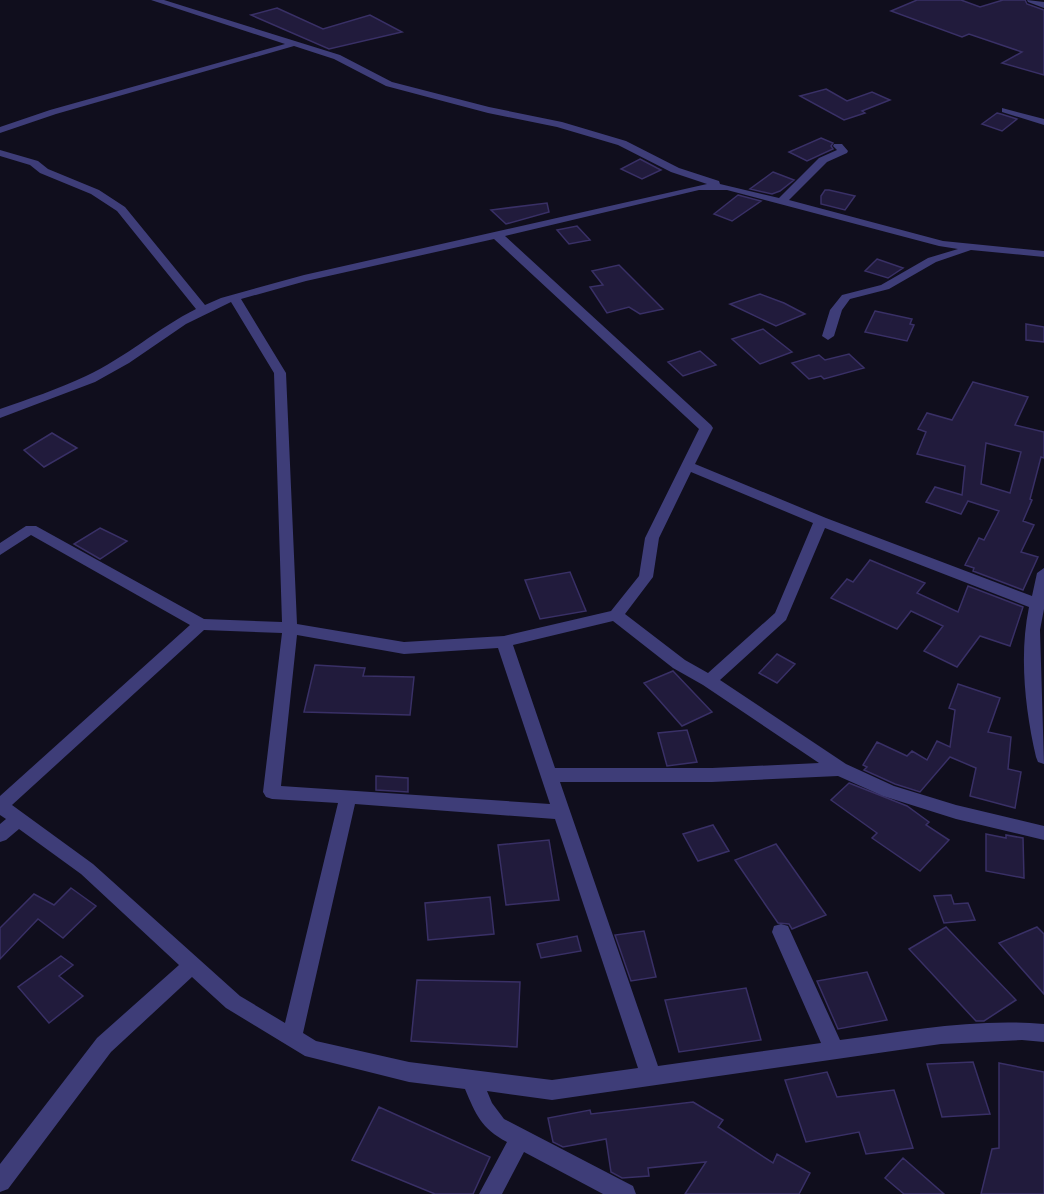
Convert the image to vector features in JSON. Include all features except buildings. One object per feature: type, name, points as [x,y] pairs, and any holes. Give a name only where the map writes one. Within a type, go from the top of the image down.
[{"type":"street","points":[[156,0],[337,57],[389,84],[488,110],[559,124],[622,143],[675,170],[727,187],[943,244],[1044,254]]},
{"type":"street","points":[[1031,0],[1044,4]]},
{"type":"street","points":[[0,130],[53,112],[293,44]]},
{"type":"street","points":[[1005,110],[1044,122]]},
{"type":"street","points":[[782,201],[823,160],[835,160],[843,151],[838,146]]},
{"type":"street","points":[[0,153],[34,163],[44,171],[95,192],[121,209],[203,310]]},
{"type":"street","points":[[0,414],[91,379],[125,360],[182,321],[235,298],[304,278],[699,187],[727,187]]},
{"type":"street","points":[[0,550],[31,530],[201,624],[291,628],[404,648],[504,642],[616,615],[646,577],[652,538],[706,428],[497,235]]},
{"type":"street","points":[[828,336],[836,310],[846,297],[885,288],[932,260],[970,248]]},
{"type":"street","points":[[235,298],[280,373],[291,628],[272,792],[562,812]]},
{"type":"street","points":[[689,466],[821,521],[1037,604]]},
{"type":"street","points":[[709,681],[781,616],[821,521]]},
{"type":"street","points":[[1044,573],[1032,630],[1035,708],[1044,757]]},
{"type":"street","points":[[616,615],[679,664],[709,681],[840,768],[889,791],[956,812],[1044,833]]},
{"type":"street","points":[[201,624],[0,806],[87,869],[233,1002],[312,1049],[409,1072],[552,1090],[941,1035],[1022,1031],[1044,1033]]},
{"type":"street","points":[[504,642],[651,1076]]},
{"type":"street","points":[[549,775],[712,775],[840,768]]},
{"type":"street","points":[[292,1037],[348,797]]},
{"type":"street","points":[[0,836],[18,819]]},
{"type":"street","points":[[781,932],[834,1050]]},
{"type":"street","points":[[0,1181],[105,1045],[192,965]]},
{"type":"street","points":[[472,1080],[483,1110],[497,1126],[625,1194]]},
{"type":"street","points":[[490,1194],[520,1139]]}]
